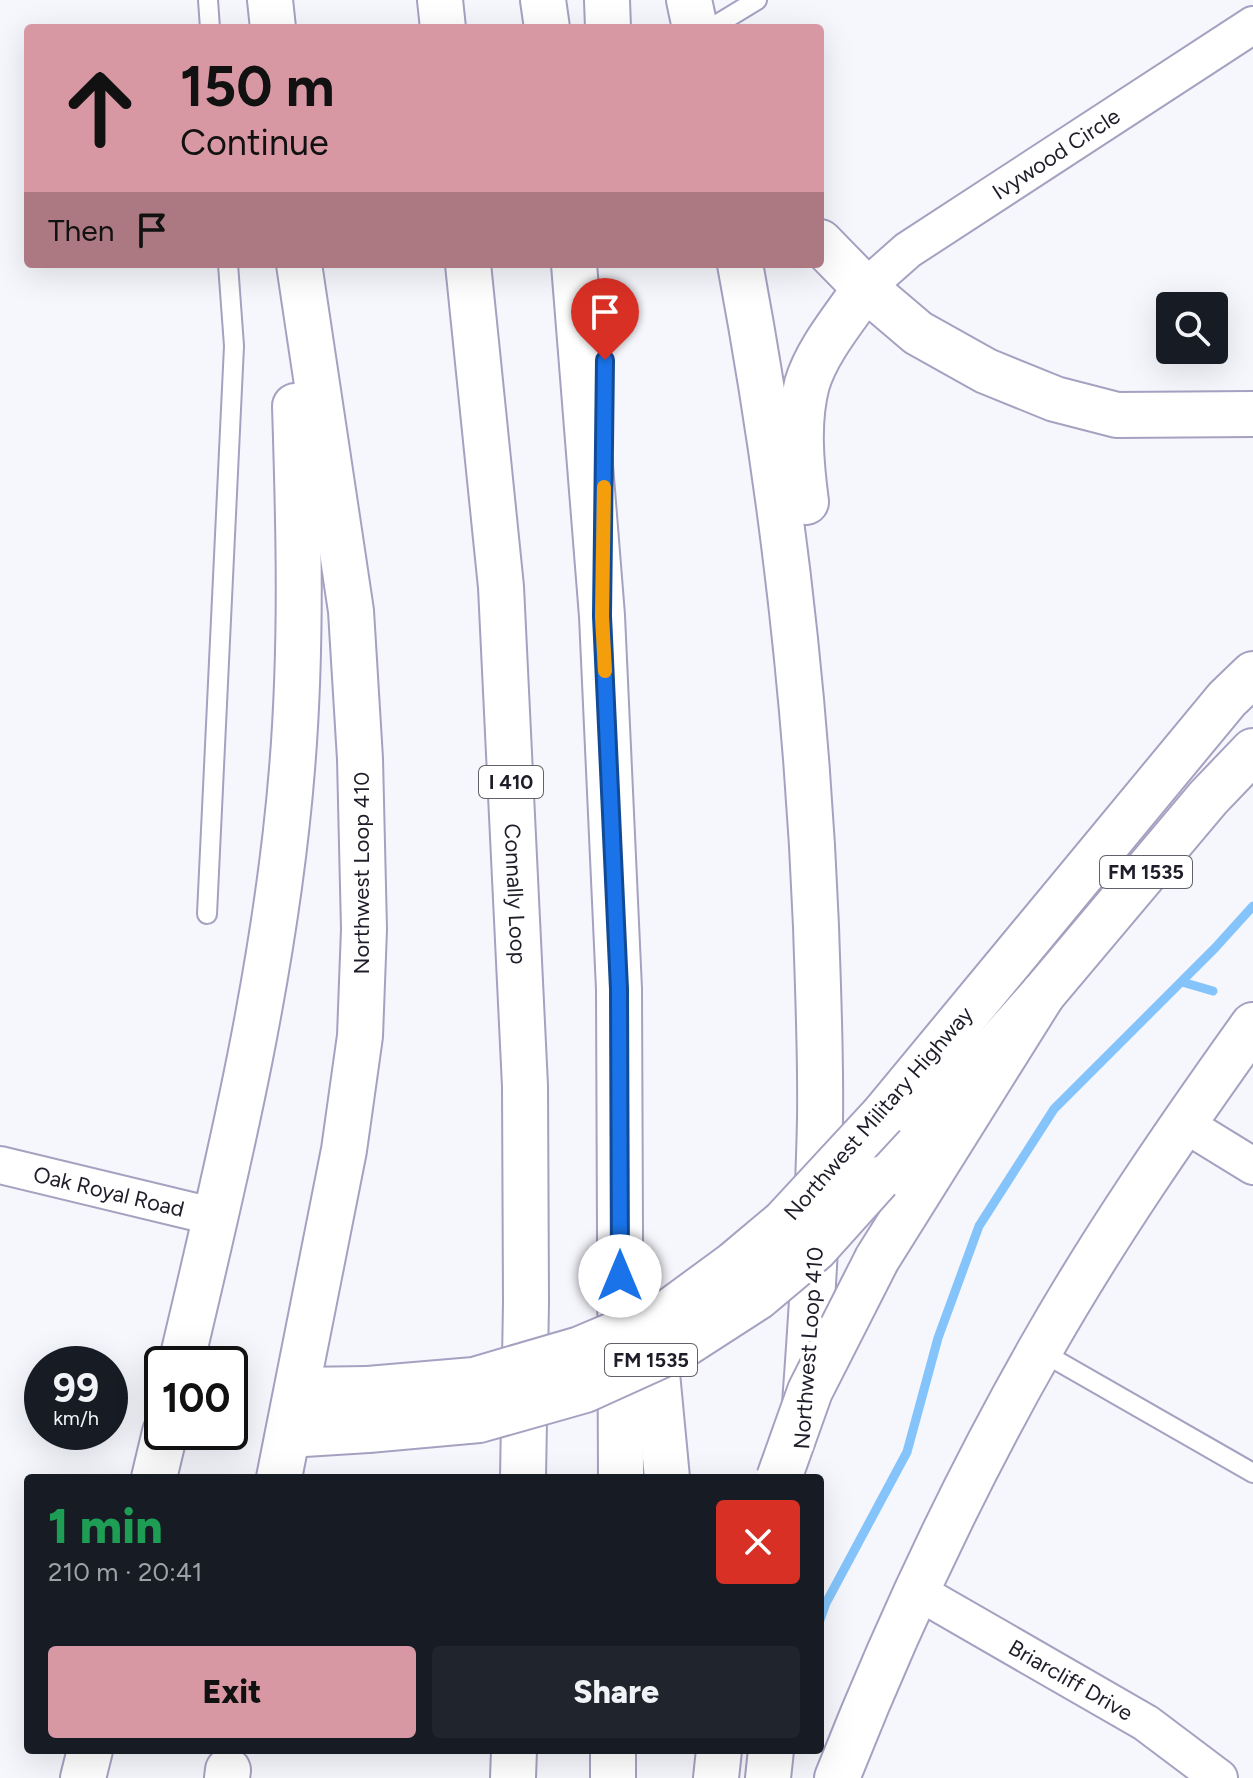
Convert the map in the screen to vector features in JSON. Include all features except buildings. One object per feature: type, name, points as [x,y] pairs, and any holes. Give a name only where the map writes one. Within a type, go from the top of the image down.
[{"type":"main road","points":[[270,0],[273,24]]},
{"type":"main road","points":[[440,0],[443,24]]},
{"type":"main road","points":[[543,0],[546,24]]},
{"type":"main road","points":[[607,0],[608,24]]},
{"type":"main road","points":[[689,0],[694,24]]},
{"type":"main road","points":[[824,246],[865,288],[918,333],[986,371],[1055,399],[1117,415],[1253,414]]},
{"type":"main road","points":[[185,1346],[216,1217],[273,932],[292,771],[300,630],[291,268]]},
{"type":"main road","name":"Northwest Loop 410","points":[[280,1474],[344,1150],[360,1036],[364,929],[360,759],[351,611],[300,268]]},
{"type":"main road","name":"Connally Loop","points":[[468,268],[501,587],[525,1086],[523,1474]]},
{"type":"main road","points":[[574,268],[602,616],[619,989],[621,1474]]},
{"type":"main road","points":[[602,616],[606,268]]},
{"type":"main road","name":"Northwest Loop 410","points":[[741,268],[783,530],[808,760],[820,1118],[812,1305],[799,1474]]},
{"type":"main road","points":[[808,760],[814,576],[803,478],[801,422],[808,383],[820,355],[865,288]]},
{"type":"main road","name":"Northwest Military Highway","points":[[288,1435],[580,1349],[670,1311],[734,1264],[784,1222],[883,1115],[1227,699],[1253,674]]},
{"type":"main road","name":"Northwest Military Highway","points":[[297,1390],[368,1410],[479,1420],[585,1390],[682,1346],[758,1297],[815,1249],[1043,994],[1208,798],[1253,751]]},
{"type":"main road","points":[[619,989],[667,1474]]},
{"type":"main road","points":[[780,1474],[810,1391],[877,1259],[1043,994]]},
{"type":"main road","points":[[837,1778],[915,1590],[1039,1351],[1096,1256],[1183,1123],[1253,1025]]},
{"type":"main road","points":[[155,1474],[161,1450]]},
{"type":"main road","points":[[83,1778],[89,1754]]},
{"type":"main road","points":[[513,1778],[514,1754]]},
{"type":"main road","points":[[613,1754],[613,1778]]},
{"type":"main road","points":[[694,1754],[696,1778]]},
{"type":"main road","points":[[716,1778],[719,1754]]},
{"type":"main road","points":[[768,1778],[771,1754]]},
{"type":"street","name":"Ivywood Circle","points":[[865,288],[908,250],[1253,25]]},
{"type":"street","points":[[1183,1123],[1253,1166]]},
{"type":"street","name":"Oak Royal Road","points":[[0,1165],[216,1217]]},
{"type":"street","name":"Briarcliff Drive","points":[[915,1590],[1146,1723],[1219,1778]]},
{"type":"lane","points":[[208,0],[210,24]]},
{"type":"lane","points":[[718,24],[757,0]]},
{"type":"lane","points":[[207,914],[234,346],[228,268]]},
{"type":"lane","points":[[1039,1351],[1253,1473]]},
{"type":"waterway","points":[[824,1609],[907,1452],[938,1338],[979,1226],[1054,1109],[1253,906]]},
{"type":"waterway","points":[[1182,982],[1213,991]]},
{"type":"slow traffic","points":[[604,487],[602,616],[605,671]]},
{"type":"route","points":[[605,360],[602,616],[619,989],[620,1276]]}]
